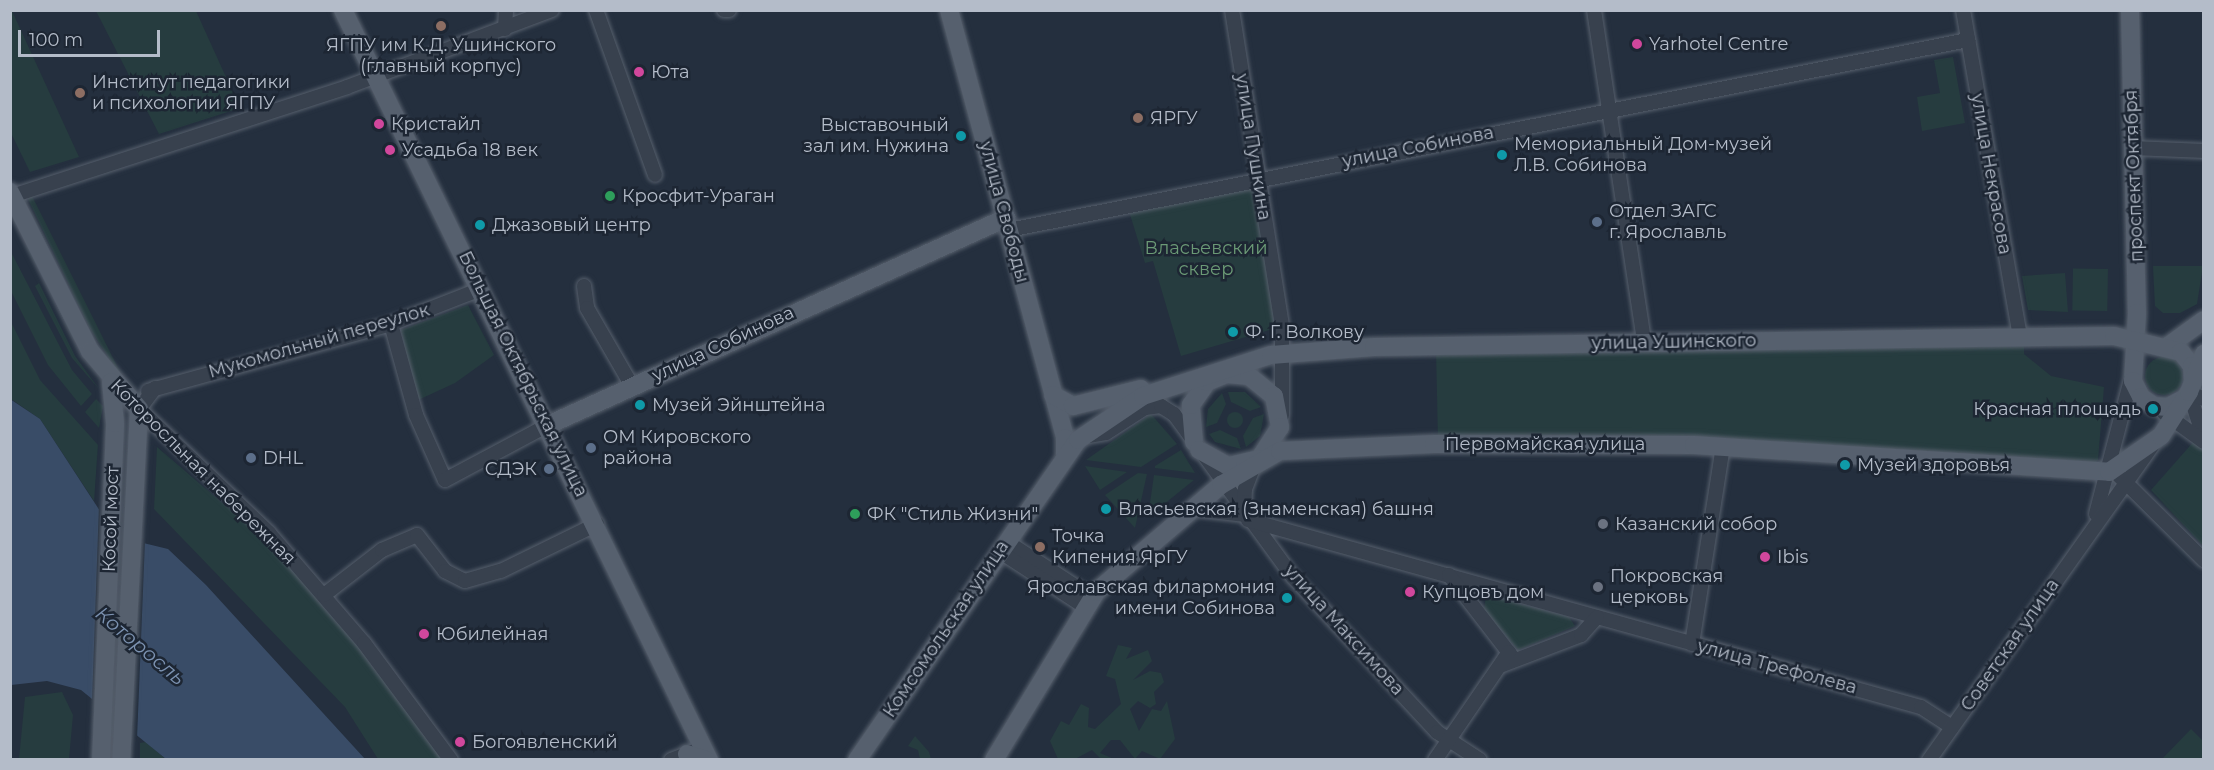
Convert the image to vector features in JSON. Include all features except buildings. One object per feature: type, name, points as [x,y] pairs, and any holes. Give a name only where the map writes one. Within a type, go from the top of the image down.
[{"type":"main road","name":"Большая Октябрьская улица","points":[[343,10],[597,524],[698,755]]},
{"type":"main road","name":"улица Свободы","points":[[949,10],[1059,413],[1065,454]]},
{"type":"main road","name":"проспект Октября","points":[[2130,10],[2136,341]]},
{"type":"main road","name":"Которосльная набережная","points":[[11,194],[60,297],[111,382],[124,411]]},
{"type":"main road","name":"улица Собинова","points":[[548,425],[632,386],[1007,224]]},
{"type":"main road","points":[[2114,336],[2126,331],[2137,312],[2163,346]]},
{"type":"main road","points":[[2134,371],[2140,357],[2163,346],[2204,320]]},
{"type":"main road","name":"улица Ушинского","points":[[1217,377],[1285,352],[1644,342],[2020,337],[2114,336],[2136,341]]},
{"type":"main road","points":[[2136,341],[2163,346],[2189,361],[2195,392],[2168,406],[2150,404],[2137,392],[2134,371],[2136,341]]},
{"type":"main road","points":[[2109,472],[2154,444],[2195,392],[2204,354]]},
{"type":"main road","points":[[1249,375],[1268,387],[1279,406],[1280,427],[1259,459],[1228,466],[1197,446],[1191,405],[1217,377],[1249,375]]},
{"type":"main road","name":"Комсомольская улица","points":[[1053,395],[1073,406],[1217,377]]},
{"type":"main road","name":"Комсомольская улица","points":[[857,759],[1065,454],[1083,436],[1121,408],[1170,387]]},
{"type":"main road","name":"Косой мост","points":[[121,759],[134,435],[124,411]]},
{"type":"main road","name":"Косой мост","points":[[101,759],[124,411]]},
{"type":"main road","name":"улица Свободы","points":[[1059,413],[1083,436]]},
{"type":"main road","name":"Первомайская улица","points":[[994,759],[1089,602],[1221,485],[1259,459],[1314,447],[1723,446],[2109,472]]},
{"type":"street","points":[[505,29],[506,10]]},
{"type":"street","points":[[11,194],[375,77],[552,10]]},
{"type":"street","points":[[596,10],[655,175]]},
{"type":"street","points":[[724,10],[729,10]]},
{"type":"street","name":"улица Пушкина","points":[[1232,10],[1285,352],[1280,427]]},
{"type":"street","points":[[1594,10],[1644,342]]},
{"type":"street","name":"улица Некрасова","points":[[1963,10],[2020,337]]},
{"type":"street","name":"улица Собинова","points":[[1007,224],[1258,178],[1968,40]]},
{"type":"street","points":[[2133,148],[2204,151]]},
{"type":"street","points":[[584,286],[587,308],[632,386]]},
{"type":"street","name":"Мукомольный переулок","points":[[124,411],[155,388],[391,324],[481,289]]},
{"type":"street","name":"улица Собинова","points":[[391,324],[416,415],[446,480],[548,425]]},
{"type":"street","points":[[2109,472],[2134,371]]},
{"type":"street","points":[[2195,392],[2204,441]]},
{"type":"street","points":[[2150,404],[2204,441]]},
{"type":"street","name":"улица Максимова","points":[[1083,436],[1106,433],[1145,408],[1161,406],[1174,414],[1221,485],[1293,577],[1449,739],[1480,759]]},
{"type":"street","name":"Которосльная набережная","points":[[124,411],[269,533],[324,595],[451,759]]},
{"type":"street","name":"Советская улица","points":[[1929,759],[2090,530],[2154,444]]},
{"type":"street","points":[[1692,644],[1723,446]]},
{"type":"street","points":[[1246,518],[1246,482],[1259,459]]},
{"type":"street","name":"Первомайская улица","points":[[2109,472],[2126,481],[2204,560]]},
{"type":"street","name":"Советская улица","points":[[2090,530],[2109,472]]},
{"type":"street","name":"улица Трефолева","points":[[1194,509],[1246,518],[1921,707],[1952,727]]},
{"type":"street","points":[[324,595],[382,550],[417,535],[445,571],[465,581],[501,571],[597,524]]},
{"type":"street","points":[[1002,546],[1089,602]]},
{"type":"street","points":[[1449,575],[1512,656]]},
{"type":"street","points":[[1478,612],[1478,593],[1493,587]]},
{"type":"street","points":[[1435,759],[1500,666],[1512,656],[1581,635],[1597,617]]},
{"type":"green space","points":[[12,11],[79,157],[30,172],[11,133]]},
{"type":"green space","points":[[96,11],[196,11],[240,108],[159,134]]},
{"type":"green space","points":[[1953,57],[1965,123],[1922,131],[1917,97],[1940,93],[1934,60]]},
{"type":"green space","name":"Власьевский сквер","points":[[1258,182],[1280,327],[1181,356],[1153,261],[1145,263],[1128,208]]},
{"type":"green space","points":[[31,194],[119,370],[117,371],[89,327],[28,199]]},
{"type":"green space","points":[[10,250],[72,370],[92,394],[81,406],[48,365],[11,291]]},
{"type":"green space","points":[[2153,266],[2203,266],[2197,304],[2180,313],[2163,313],[2155,306]]},
{"type":"green space","points":[[2073,268],[2108,269],[2107,311],[2072,310]]},
{"type":"green space","points":[[2065,273],[2068,312],[2028,310],[2022,276]]},
{"type":"green space","points":[[39,283],[75,356],[99,389],[72,358],[35,286]]},
{"type":"green space","points":[[468,305],[494,355],[455,383],[416,401],[401,330]]},
{"type":"green space","points":[[10,320],[40,380],[98,445],[94,501],[40,419],[11,399]]},
{"type":"green space","points":[[2024,346],[2024,354],[2051,376],[2104,387],[2098,460],[2092,469],[1438,441],[1436,349]]},
{"type":"green space","points":[[2164,357],[2178,362],[2183,376],[2178,390],[2164,395],[2150,390],[2145,376],[2150,362]]},
{"type":"green space","points":[[1228,392],[1245,392],[1261,407],[1250,411],[1231,402]]},
{"type":"green space","points":[[1222,393],[1226,404],[1217,423],[1206,427],[1208,409]]},
{"type":"green space","points":[[96,399],[103,406],[99,428],[85,412]]},
{"type":"green space","points":[[1235,412],[1243,420],[1235,428],[1227,420]]},
{"type":"green space","points":[[1151,414],[1177,444],[1141,467],[1086,460]]},
{"type":"green space","points":[[1264,414],[1260,436],[1246,447],[1243,436],[1253,418]]},
{"type":"green space","points":[[1220,430],[1237,438],[1241,449],[1215,442],[1209,434]]},
{"type":"green space","points":[[2203,431],[2203,546],[2151,490]]},
{"type":"green space","points":[[157,447],[269,543],[357,641],[445,759],[378,759],[345,707],[154,509]]},
{"type":"green space","points":[[1181,450],[1195,473],[1155,468],[1155,466]]},
{"type":"green space","points":[[1085,466],[1127,472],[1100,490]]},
{"type":"green space","points":[[1138,473],[1147,474],[1135,528],[1105,495]]},
{"type":"green space","points":[[1154,475],[1194,480],[1148,517]]},
{"type":"green space","points":[[1486,595],[1569,617],[1575,626],[1518,650],[1484,610]]},
{"type":"green space","points":[[1118,645],[1132,648],[1126,659],[1148,650],[1152,661],[1133,680],[1150,671],[1161,673],[1164,682],[1154,692],[1156,704],[1150,708],[1138,701],[1130,709],[1139,731],[1152,709],[1161,711],[1167,701],[1175,739],[1160,759],[1142,751],[1135,759],[1120,740],[1111,740],[1100,753],[1114,759],[1101,759],[1092,750],[1075,759],[1058,759],[1050,741],[1061,721],[1069,725],[1081,704],[1089,708],[1088,727],[1095,729],[1121,704],[1115,679],[1106,676]]},
{"type":"green space","points":[[62,692],[73,715],[69,759],[19,759],[25,697]]},
{"type":"green space","points":[[2191,729],[2203,741],[2203,759],[2162,759]]},
{"type":"green space","points":[[915,736],[929,752],[931,759],[920,759],[918,750],[908,746]]},
{"type":"green space","points":[[146,742],[166,759],[140,759],[140,743]]},
{"type":"water","name":"Которосль","points":[[10,399],[40,419],[100,511],[131,540],[168,549],[206,585],[365,759],[166,759],[81,690],[47,681],[11,685]]},
{"type":"pier","points":[[99,504],[133,538],[145,541],[137,739],[92,702]]},
{"type":"place","name":"ЯГПУ им К.Д. Ушинского (главный корпус)","points":[[441,26]]},
{"type":"place","name":"Yarhotel Centre","points":[[1637,44]]},
{"type":"place","name":"Юта","points":[[639,72]]},
{"type":"place","name":"Институт педагогики и психологии ЯГПУ","points":[[80,93]]},
{"type":"place","name":"ЯРГУ","points":[[1138,118]]},
{"type":"place","name":"Кристайл","points":[[379,124]]},
{"type":"place","name":"Выставочный зал им. Нужина","points":[[961,136]]},
{"type":"place","name":"Усадьба 18 век","points":[[390,150]]},
{"type":"place","name":"Мемориальный Дом-музей Л.В. Собинова","points":[[1502,155]]},
{"type":"place","name":"Кросфит-Ураган","points":[[610,196]]},
{"type":"place","name":"Отдел ЗАГС г. Ярославль","points":[[1597,222]]},
{"type":"place","name":"Джазовый центр","points":[[480,225]]},
{"type":"place","name":"Ф. Г. Волкову","points":[[1233,332]]},
{"type":"place","name":"Музей Эйнштейна","points":[[640,405]]},
{"type":"place","name":"Красная площадь","points":[[2153,409]]},
{"type":"place","name":"ОМ Кировского района","points":[[591,448]]},
{"type":"place","name":"DHL","points":[[251,458]]},
{"type":"place","name":"Музей здоровья","points":[[1845,465]]},
{"type":"place","name":"СДЭК","points":[[549,469]]},
{"type":"place","name":"Власьевская (Знаменская) башня","points":[[1106,509]]},
{"type":"place","name":"ФК \"Стиль Жизни\"","points":[[855,514]]},
{"type":"place","name":"Казанский собор","points":[[1603,524]]},
{"type":"place","name":"Точка Кипения ЯрГУ","points":[[1040,547]]},
{"type":"place","name":"Ibis","points":[[1765,557]]},
{"type":"place","name":"Покровская церковь","points":[[1598,587]]},
{"type":"place","name":"Купцовъ дом","points":[[1410,592]]},
{"type":"place","name":"Ярославская филармония имени Собинова","points":[[1287,598]]},
{"type":"place","name":"Юбилейная","points":[[424,634]]},
{"type":"place","name":"Богоявленский","points":[[460,742]]}]
